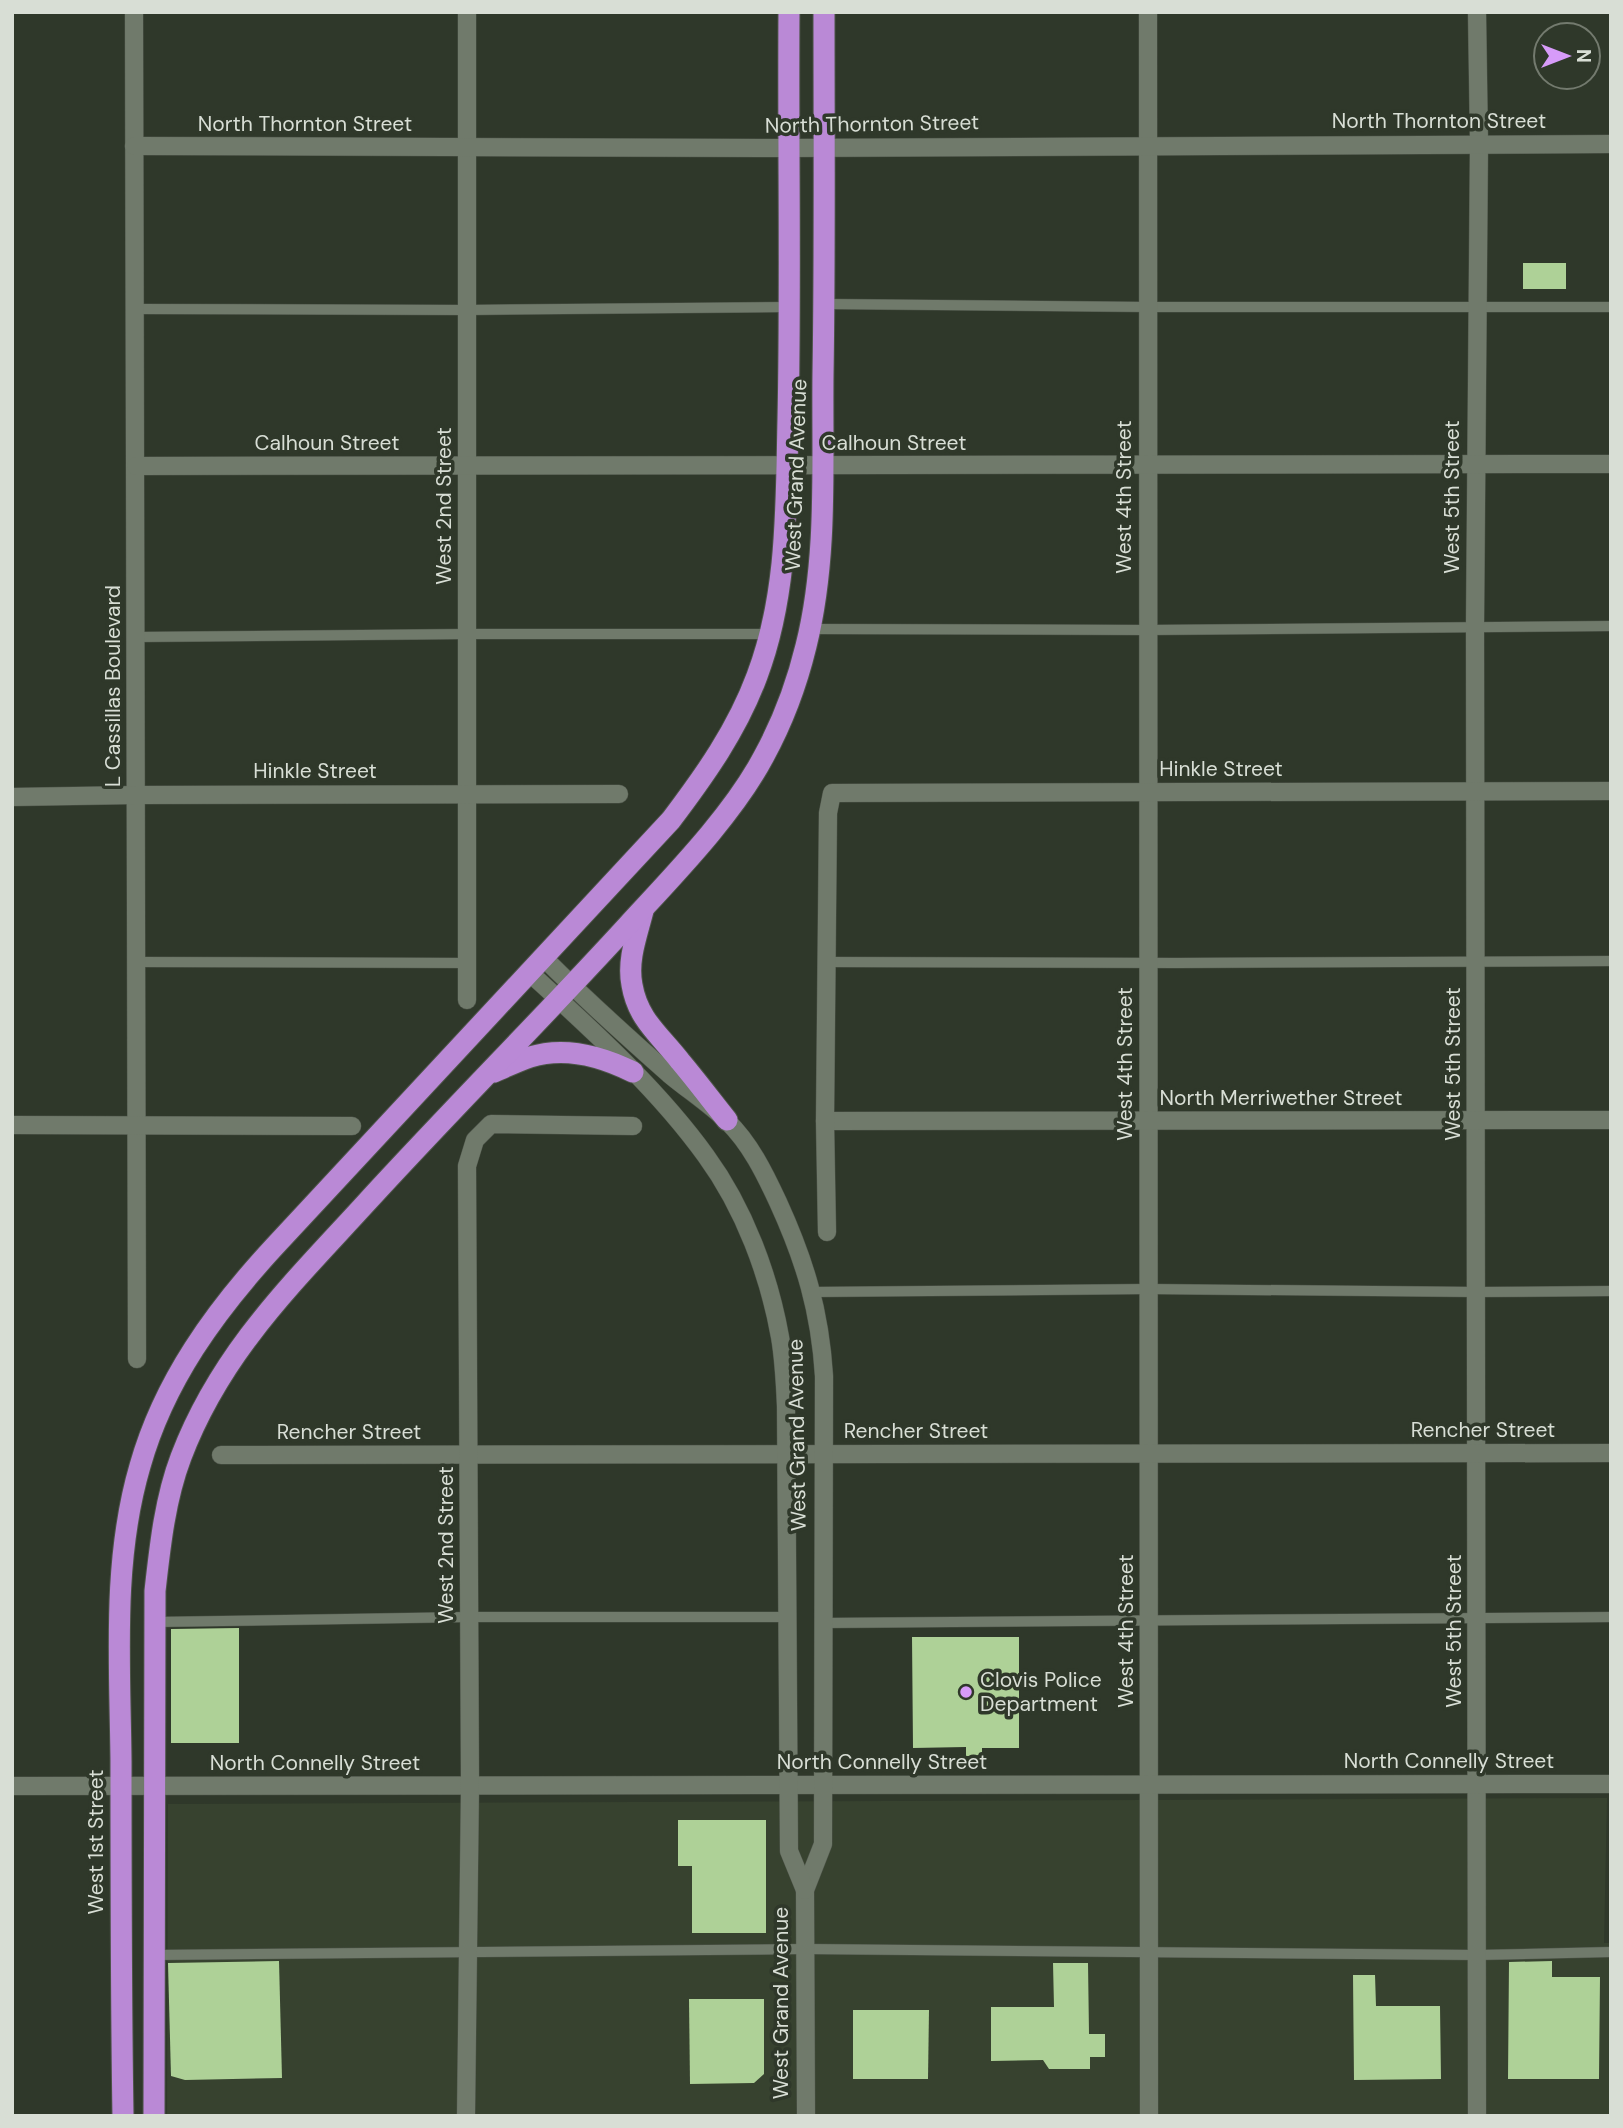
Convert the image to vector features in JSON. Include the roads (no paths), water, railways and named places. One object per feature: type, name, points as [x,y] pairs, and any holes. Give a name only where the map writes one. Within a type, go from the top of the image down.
[{"type":"highway","name":"West Grand Avenue","points":[[537,965],[671,820],[707,774],[744,706],[770,634],[781,581],[787,466],[789,12]]},
{"type":"highway","name":"West Grand Avenue","points":[[565,992],[645,906],[734,803],[764,757],[788,701],[806,647],[822,534],[824,12]]},
{"type":"highway","points":[[645,906],[633,946],[631,966],[631,984],[636,1002],[650,1028],[679,1058],[727,1120]]},
{"type":"highway","name":"West 1st Street","points":[[123,2116],[121,1568],[131,1498],[144,1454],[170,1389],[206,1329],[250,1273],[537,965]]},
{"type":"highway","points":[[154,2116],[155,1591],[166,1511],[180,1461],[217,1382],[268,1310],[407,1158],[565,992]]},
{"type":"highway","points":[[486,1075],[532,1056],[553,1053],[580,1053],[598,1057],[633,1072]]},
{"type":"street","name":"L Cassillas Boulevard","points":[[134,12],[137,1359]]},
{"type":"street","name":"West 2nd Street","points":[[467,12],[467,1000]]},
{"type":"street","name":"West 4th Street","points":[[1148,12],[1149,2116]]},
{"type":"street","name":"West 5th Street","points":[[1477,12],[1477,2116]]},
{"type":"street","name":"North Thornton Street","points":[[134,146],[787,148],[1611,144]]},
{"type":"street","name":"Calhoun Street","points":[[136,466],[1611,464]]},
{"type":"street","name":"Hinkle Street","points":[[827,962],[828,813],[832,793],[1611,792]]},
{"type":"street","name":"Hinkle Street","points":[[12,797],[136,794],[619,794]]},
{"type":"street","points":[[827,962],[827,1232]]},
{"type":"street","name":"West Grand Avenue","points":[[537,965],[565,992],[727,1120],[765,1173],[796,1240],[812,1292],[822,1340],[824,1376],[823,1844],[805,1890],[806,2116]]},
{"type":"street","name":"West Grand Avenue","points":[[565,992],[633,1072],[666,1105],[708,1158],[744,1223],[759,1260],[780,1339],[786,1406],[789,1851],[805,1890]]},
{"type":"street","name":"North Merriwether Street","points":[[825,1121],[1611,1120]]},
{"type":"street","name":"West 2nd Street","points":[[466,2116],[470,1786],[467,1166],[475,1140],[491,1124],[633,1126]]},
{"type":"street","points":[[12,1125],[352,1126]]},
{"type":"street","name":"Rencher Street","points":[[221,1455],[1611,1453]]},
{"type":"street","name":"North Connelly Street","points":[[12,1786],[1611,1784]]},
{"type":"lane","points":[[824,304],[1611,307]]},
{"type":"lane","points":[[135,309],[789,307]]},
{"type":"lane","points":[[809,629],[1147,630],[1611,626]]},
{"type":"lane","points":[[136,637],[770,634]]},
{"type":"lane","points":[[827,962],[1611,961]]},
{"type":"lane","points":[[136,962],[467,963]]},
{"type":"lane","points":[[812,1292],[1148,1289],[1611,1291]]},
{"type":"lane","points":[[822,1623],[1611,1616]]},
{"type":"lane","points":[[155,1622],[469,1617],[788,1617]]},
{"type":"lane","points":[[154,1955],[805,1949],[1477,1955],[1611,1952]]},
{"type":"place","name":"Clovis Police Department","points":[[966,1692]]}]
